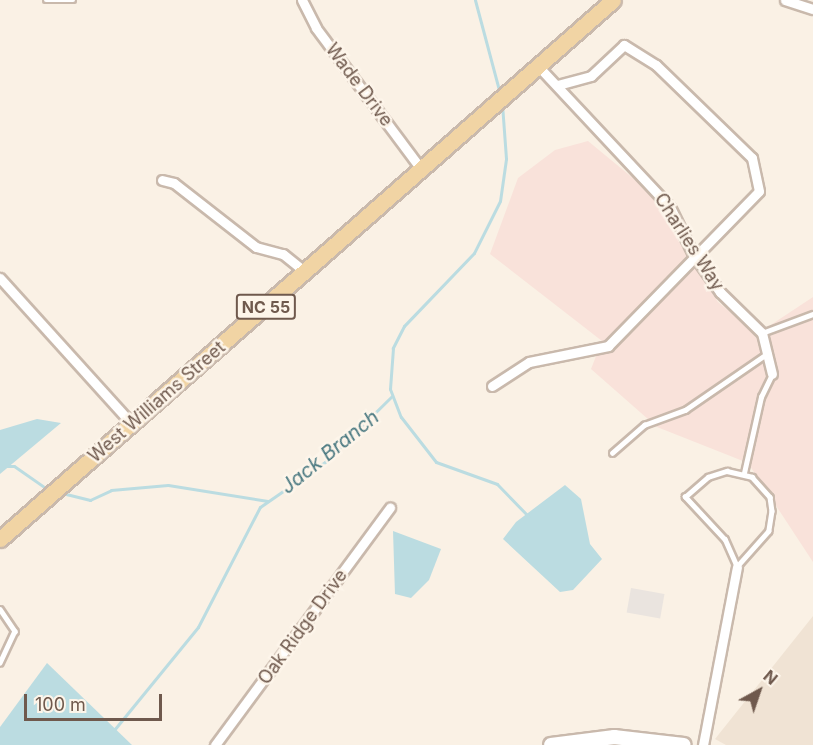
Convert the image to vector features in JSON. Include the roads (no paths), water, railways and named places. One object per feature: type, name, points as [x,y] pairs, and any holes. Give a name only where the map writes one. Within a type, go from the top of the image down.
[{"type":"main road","name":"NC 55","points":[[422,169],[613,0]]},
{"type":"main road","name":"West Williams Street","points":[[0,539],[422,169]]},
{"type":"street","name":"Wade Drive","points":[[302,0],[316,28],[422,169]]},
{"type":"street","points":[[785,0],[813,9]]},
{"type":"street","points":[[492,386],[529,362],[608,346],[661,297],[693,254],[732,223],[759,191],[752,158],[656,66],[624,45],[591,76],[558,85]]},
{"type":"street","name":"Charlies Way","points":[[538,66],[657,190],[693,254],[720,292],[762,333],[771,352],[772,374]]},
{"type":"street","points":[[162,180],[174,183],[256,247],[283,254],[305,272]]},
{"type":"street","points":[[0,278],[131,423]]},
{"type":"street","name":"Oak Ridge Drive","points":[[215,745],[390,508]]},
{"type":"street","points":[[703,745],[737,567]]},
{"type":"street","points":[[551,745],[614,737],[684,745]]},
{"type":"lane","points":[[46,0],[73,0]]},
{"type":"lane","points":[[762,333],[813,314]]},
{"type":"lane","points":[[612,453],[644,425],[685,410],[771,352]]},
{"type":"lane","points":[[744,473],[761,397],[772,374]]},
{"type":"lane","points":[[744,473],[770,497],[772,511],[769,531],[737,567],[725,540],[685,497],[708,477],[744,473]]},
{"type":"lane","points":[[0,609],[15,631],[0,663]]},
{"type":"water","points":[[37,419],[61,423],[0,474],[0,430]]},
{"type":"water","points":[[565,485],[581,499],[590,544],[602,559],[573,590],[560,592],[503,539],[516,522]]},
{"type":"water","points":[[393,531],[441,549],[429,580],[411,598],[395,594]]},
{"type":"water","points":[[47,663],[132,745],[0,745],[0,727]]},
{"type":"waterway","name":"Jack Branch","points":[[475,0],[500,94]]},
{"type":"waterway","name":"Jack Branch","points":[[502,104],[506,159],[500,201],[474,253],[404,326],[393,348],[390,389],[401,417],[436,462],[497,484],[528,516]]},
{"type":"waterway","name":"Jack Branch","points":[[114,730],[198,627],[260,507],[325,462],[391,397]]},
{"type":"waterway","points":[[0,466],[14,466],[47,489]]},
{"type":"waterway","points":[[62,493],[90,500],[111,490],[168,485],[268,501]]}]
